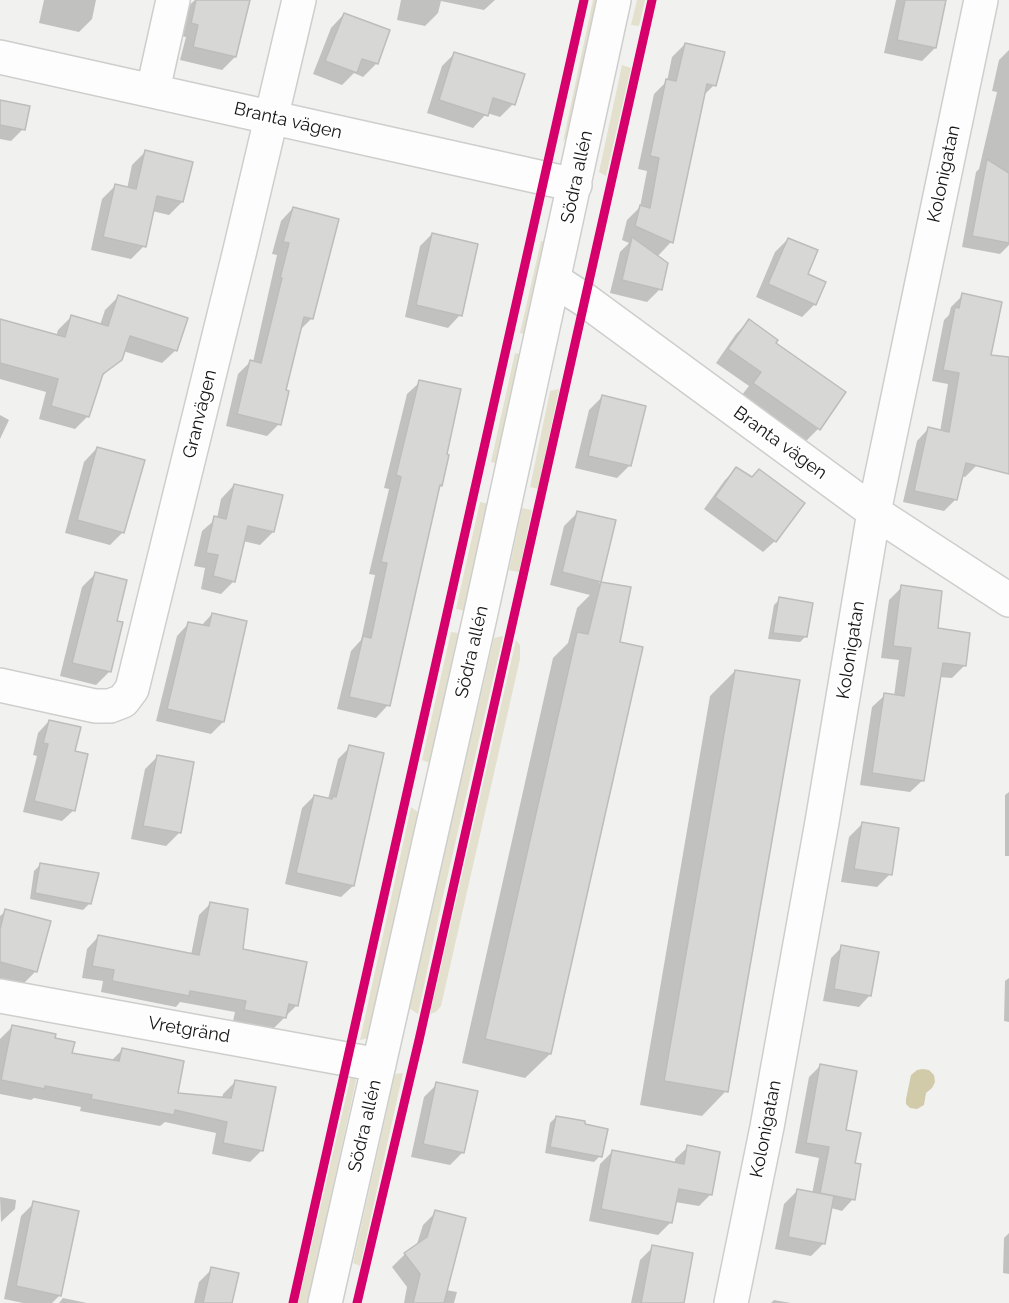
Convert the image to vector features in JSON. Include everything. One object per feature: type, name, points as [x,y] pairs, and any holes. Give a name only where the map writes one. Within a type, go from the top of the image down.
[{"type":"street","points":[[153,90],[173,0]]},
{"type":"street","name":"Granvägen","points":[[0,685],[95,706],[110,706],[123,701],[132,689],[299,0]]},
{"type":"street","name":"Södra allén","points":[[325,1303],[575,186],[614,0]]},
{"type":"street","name":"Kolonigatan","points":[[731,1303],[820,834],[874,512],[981,0]]},
{"type":"street","name":"Branta vägen","points":[[0,57],[575,186]]},
{"type":"street","name":"Branta vägen","points":[[554,280],[585,300],[874,512],[1009,600]]},
{"type":"street","name":"Vretgränd","points":[[0,996],[379,1065]]},
{"type":"shaded area","points":[[593,0],[601,0],[575,125],[563,142]]},
{"type":"shaded area","points":[[637,0],[645,0],[639,26],[631,25]]},
{"type":"shaded area","points":[[622,65],[631,68],[606,176],[599,172]]},
{"type":"shaded area","points":[[541,241],[548,242],[527,335],[520,333]]},
{"type":"shaded area","points":[[515,353],[523,355],[499,464],[491,462]]},
{"type":"shaded area","points":[[559,389],[538,489],[530,487],[550,391]]},
{"type":"shaded area","points":[[480,502],[489,504],[465,611],[456,609]]},
{"type":"shaded area","points":[[522,508],[532,510],[519,572],[509,570]]},
{"type":"shaded area","points":[[451,632],[458,633],[430,763],[422,760]]},
{"type":"shaded area","points":[[503,636],[418,1014],[409,1008],[424,940],[494,638]]},
{"type":"shaded area","points":[[516,640],[520,645],[520,659],[441,1006],[436,1012],[430,1014]]},
{"type":"shaded area","points":[[411,807],[418,812],[368,1038],[360,1040]]},
{"type":"shaded area","points":[[923,1069],[929,1070],[934,1075],[935,1082],[926,1093],[924,1105],[917,1109],[910,1108],[906,1104],[906,1099],[911,1075]]},
{"type":"shaded area","points":[[352,1071],[357,1076],[308,1303],[298,1303]]},
{"type":"shaded area","points":[[403,1073],[360,1266],[353,1263],[395,1074]]},
{"type":"building","points":[[196,0],[250,0],[236,57],[193,47],[198,25],[191,23]]},
{"type":"building","points":[[905,0],[946,0],[936,48],[897,40]]},
{"type":"building","points":[[344,13],[390,30],[378,64],[362,59],[357,73],[325,61]]},
{"type":"building","points":[[685,43],[725,52],[716,86],[707,84],[673,243],[635,226],[640,205],[650,208],[659,158],[650,156],[666,79],[676,81]]},
{"type":"building","points":[[454,52],[525,74],[515,105],[493,98],[488,116],[439,100]]},
{"type":"building","points":[[0,100],[30,106],[25,130],[0,125]]},
{"type":"building","points":[[145,150],[193,162],[183,202],[157,196],[146,247],[103,237],[115,184],[136,189]]},
{"type":"building","points":[[987,159],[1009,173],[1009,243],[972,236]]},
{"type":"building","points":[[293,207],[339,219],[313,319],[304,317],[286,390],[289,391],[281,425],[237,414],[250,360],[261,363],[282,278],[280,278],[289,243],[283,242]]},
{"type":"building","points":[[432,233],[478,244],[462,316],[416,305]]},
{"type":"building","points":[[632,237],[668,263],[662,290],[622,280]]},
{"type":"building","points":[[788,238],[818,250],[808,274],[826,282],[816,305],[768,284]]},
{"type":"building","points":[[962,293],[1002,302],[991,355],[1009,357],[1009,474],[966,463],[957,500],[914,491],[928,427],[949,432],[959,373],[943,370],[955,307],[959,308]]},
{"type":"building","points":[[118,295],[188,318],[177,351],[130,336],[122,360],[103,374],[89,417],[51,406],[58,379],[0,363],[0,319],[65,337],[71,315],[108,326]]},
{"type":"building","points":[[749,319],[778,340],[776,343],[846,392],[820,430],[753,383],[761,372],[728,349]]},
{"type":"building","points":[[419,380],[461,389],[447,454],[449,455],[442,486],[440,485],[390,706],[349,697],[363,636],[371,638],[387,563],[381,562],[401,477],[396,475]]},
{"type":"building","points":[[602,395],[646,406],[631,466],[588,456]]},
{"type":"building","points":[[97,447],[145,460],[124,533],[77,520]]},
{"type":"building","points":[[736,467],[752,477],[759,469],[805,503],[776,542],[715,497]]},
{"type":"building","points":[[234,484],[283,495],[274,532],[248,526],[235,582],[213,576],[218,555],[206,553],[214,516],[226,519]]},
{"type":"building","points":[[577,511],[616,520],[601,582],[562,572]]},
{"type":"building","points":[[95,572],[127,580],[117,621],[123,622],[111,672],[72,663]]},
{"type":"building","points":[[601,582],[631,587],[620,642],[643,647],[551,1054],[485,1039],[577,632],[588,634]]},
{"type":"building","points":[[901,585],[942,591],[938,628],[970,633],[966,666],[943,663],[924,781],[872,773],[884,693],[904,696],[911,648],[893,646]]},
{"type":"building","points":[[779,597],[813,603],[807,637],[773,633]]},
{"type":"building","points":[[212,613],[247,621],[224,722],[167,709],[188,622],[209,626]]},
{"type":"building","points":[[735,670],[800,680],[728,1092],[664,1081]]},
{"type":"building","points":[[49,720],[81,727],[75,751],[88,754],[75,811],[34,801],[48,744],[43,743]]},
{"type":"building","points":[[349,745],[384,753],[354,886],[296,873],[314,795],[332,799],[333,796],[336,797]]},
{"type":"building","points":[[157,755],[194,762],[181,833],[143,826]]},
{"type":"building","points":[[862,822],[899,828],[892,875],[854,869]]},
{"type":"building","points":[[40,863],[99,873],[91,904],[35,893]]},
{"type":"building","points":[[210,902],[248,909],[243,949],[307,962],[298,1006],[289,1004],[286,1018],[244,1010],[246,1001],[190,991],[189,996],[112,981],[114,970],[92,966],[98,935],[199,955]]},
{"type":"building","points":[[5,909],[51,921],[37,972],[0,962],[0,929]]},
{"type":"building","points":[[841,945],[879,952],[871,996],[834,989]]},
{"type":"building","points":[[12,1025],[56,1034],[55,1038],[75,1042],[72,1053],[119,1061],[122,1048],[184,1061],[178,1093],[231,1098],[235,1080],[276,1087],[263,1151],[223,1143],[227,1122],[175,1110],[174,1115],[91,1099],[92,1095],[1,1080]]},
{"type":"building","points":[[820,1064],[857,1071],[846,1130],[861,1133],[855,1163],[861,1164],[855,1200],[820,1193],[829,1147],[806,1143]]},
{"type":"building","points":[[436,1082],[478,1091],[464,1153],[423,1144]]},
{"type":"building","points":[[556,1116],[585,1121],[585,1124],[608,1129],[602,1157],[550,1147]]},
{"type":"building","points":[[687,1145],[720,1152],[712,1195],[679,1189],[672,1223],[601,1209],[612,1150],[684,1164]]},
{"type":"building","points":[[797,1189],[834,1196],[825,1244],[788,1237]]},
{"type":"building","points":[[33,1201],[79,1211],[61,1296],[16,1286]]},
{"type":"building","points":[[435,1210],[466,1218],[444,1303],[413,1303],[420,1274],[404,1253],[427,1237]]},
{"type":"building","points":[[652,1245],[693,1253],[684,1303],[641,1303]]},
{"type":"building","points":[[211,1267],[239,1273],[232,1303],[203,1303]]},
{"type":"cycle path","points":[[293,1303],[584,0]]},
{"type":"cycle path","points":[[357,1303],[419,1040],[652,0]]}]
